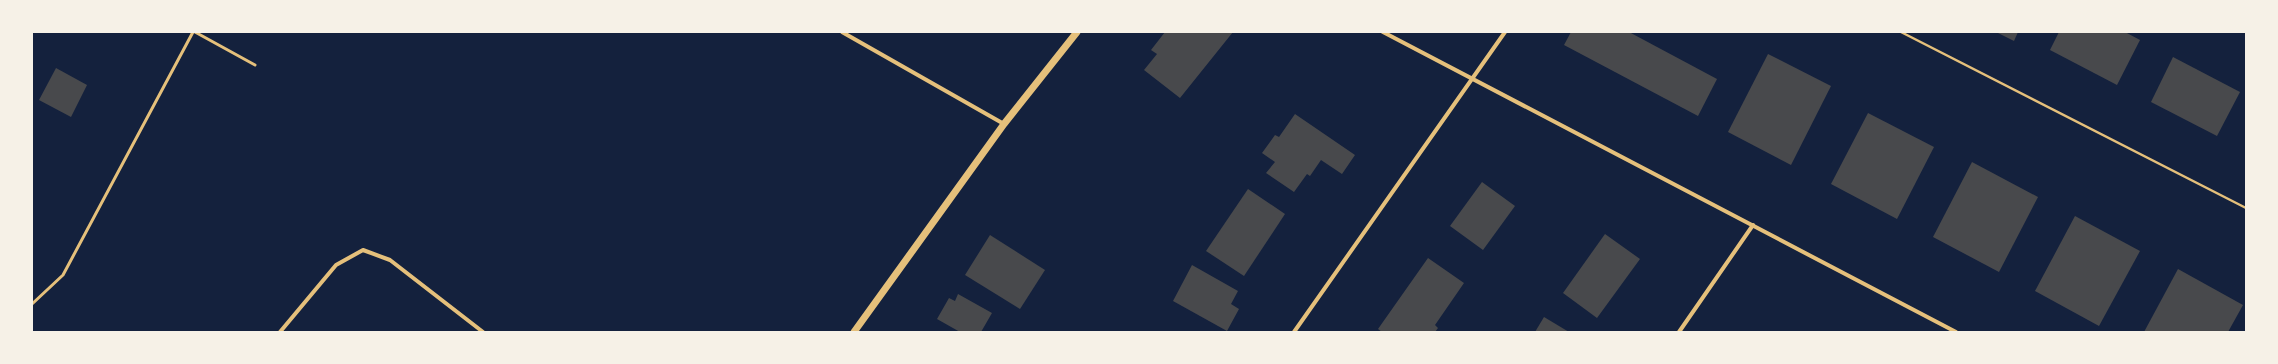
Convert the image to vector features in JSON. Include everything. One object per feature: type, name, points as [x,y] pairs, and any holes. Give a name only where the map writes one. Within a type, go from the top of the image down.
[{"type":"street","points":[[842,32],[1004,124]]},
{"type":"street","points":[[854,332],[1004,124],[1077,32]]},
{"type":"street","points":[[1383,32],[1956,332]]},
{"type":"street","points":[[1294,332],[1505,32]]},
{"type":"street","points":[[1679,332],[1753,225]]},
{"type":"street","points":[[280,332],[336,265],[363,250],[390,260],[483,332]]},
{"type":"lane","points":[[32,304],[63,275],[194,32],[255,65]]},
{"type":"path","points":[[1902,32],[2246,208]]},
{"type":"building","points":[[1165,32],[1233,32],[1180,98],[1144,70],[1157,54],[1151,50]]},
{"type":"building","points":[[1571,32],[1629,32],[1717,79],[1698,116],[1564,45]]},
{"type":"building","points":[[1996,32],[2018,32],[2014,41]]},
{"type":"building","points":[[2059,32],[2125,32],[2140,40],[2117,85],[2050,50]]},
{"type":"building","points":[[1768,54],[1831,86],[1791,165],[1728,132]]},
{"type":"building","points":[[2173,57],[2240,92],[2217,136],[2151,102]]},
{"type":"building","points":[[56,68],[87,85],[71,117],[39,100]]},
{"type":"building","points":[[1868,113],[1934,147],[1897,219],[1831,184]]},
{"type":"building","points":[[1295,114],[1355,155],[1342,174],[1321,160],[1310,176],[1307,174],[1294,192],[1266,173],[1275,162],[1262,153],[1275,135],[1279,137]]},
{"type":"building","points":[[1972,162],[2038,197],[1999,272],[1933,237]]},
{"type":"building","points":[[1482,182],[1515,206],[1483,250],[1450,226]]},
{"type":"building","points":[[1248,189],[1285,214],[1244,276],[1206,251]]},
{"type":"building","points":[[2075,216],[2140,251],[2099,326],[2035,291]]},
{"type":"building","points":[[1605,234],[1640,259],[1597,318],[1563,293]]},
{"type":"building","points":[[990,235],[1045,270],[1020,309],[965,275]]},
{"type":"building","points":[[1428,258],[1464,283],[1435,325],[1438,328],[1435,332],[1382,332],[1378,329]]},
{"type":"building","points":[[1192,265],[1238,291],[1231,304],[1239,309],[1227,331],[1173,301]]},
{"type":"building","points":[[2178,269],[2243,305],[2228,332],[2144,332]]},
{"type":"building","points":[[958,294],[992,313],[981,332],[960,332],[937,319],[949,298],[955,301]]},
{"type":"building","points":[[1544,317],[1569,332],[1535,332]]}]
